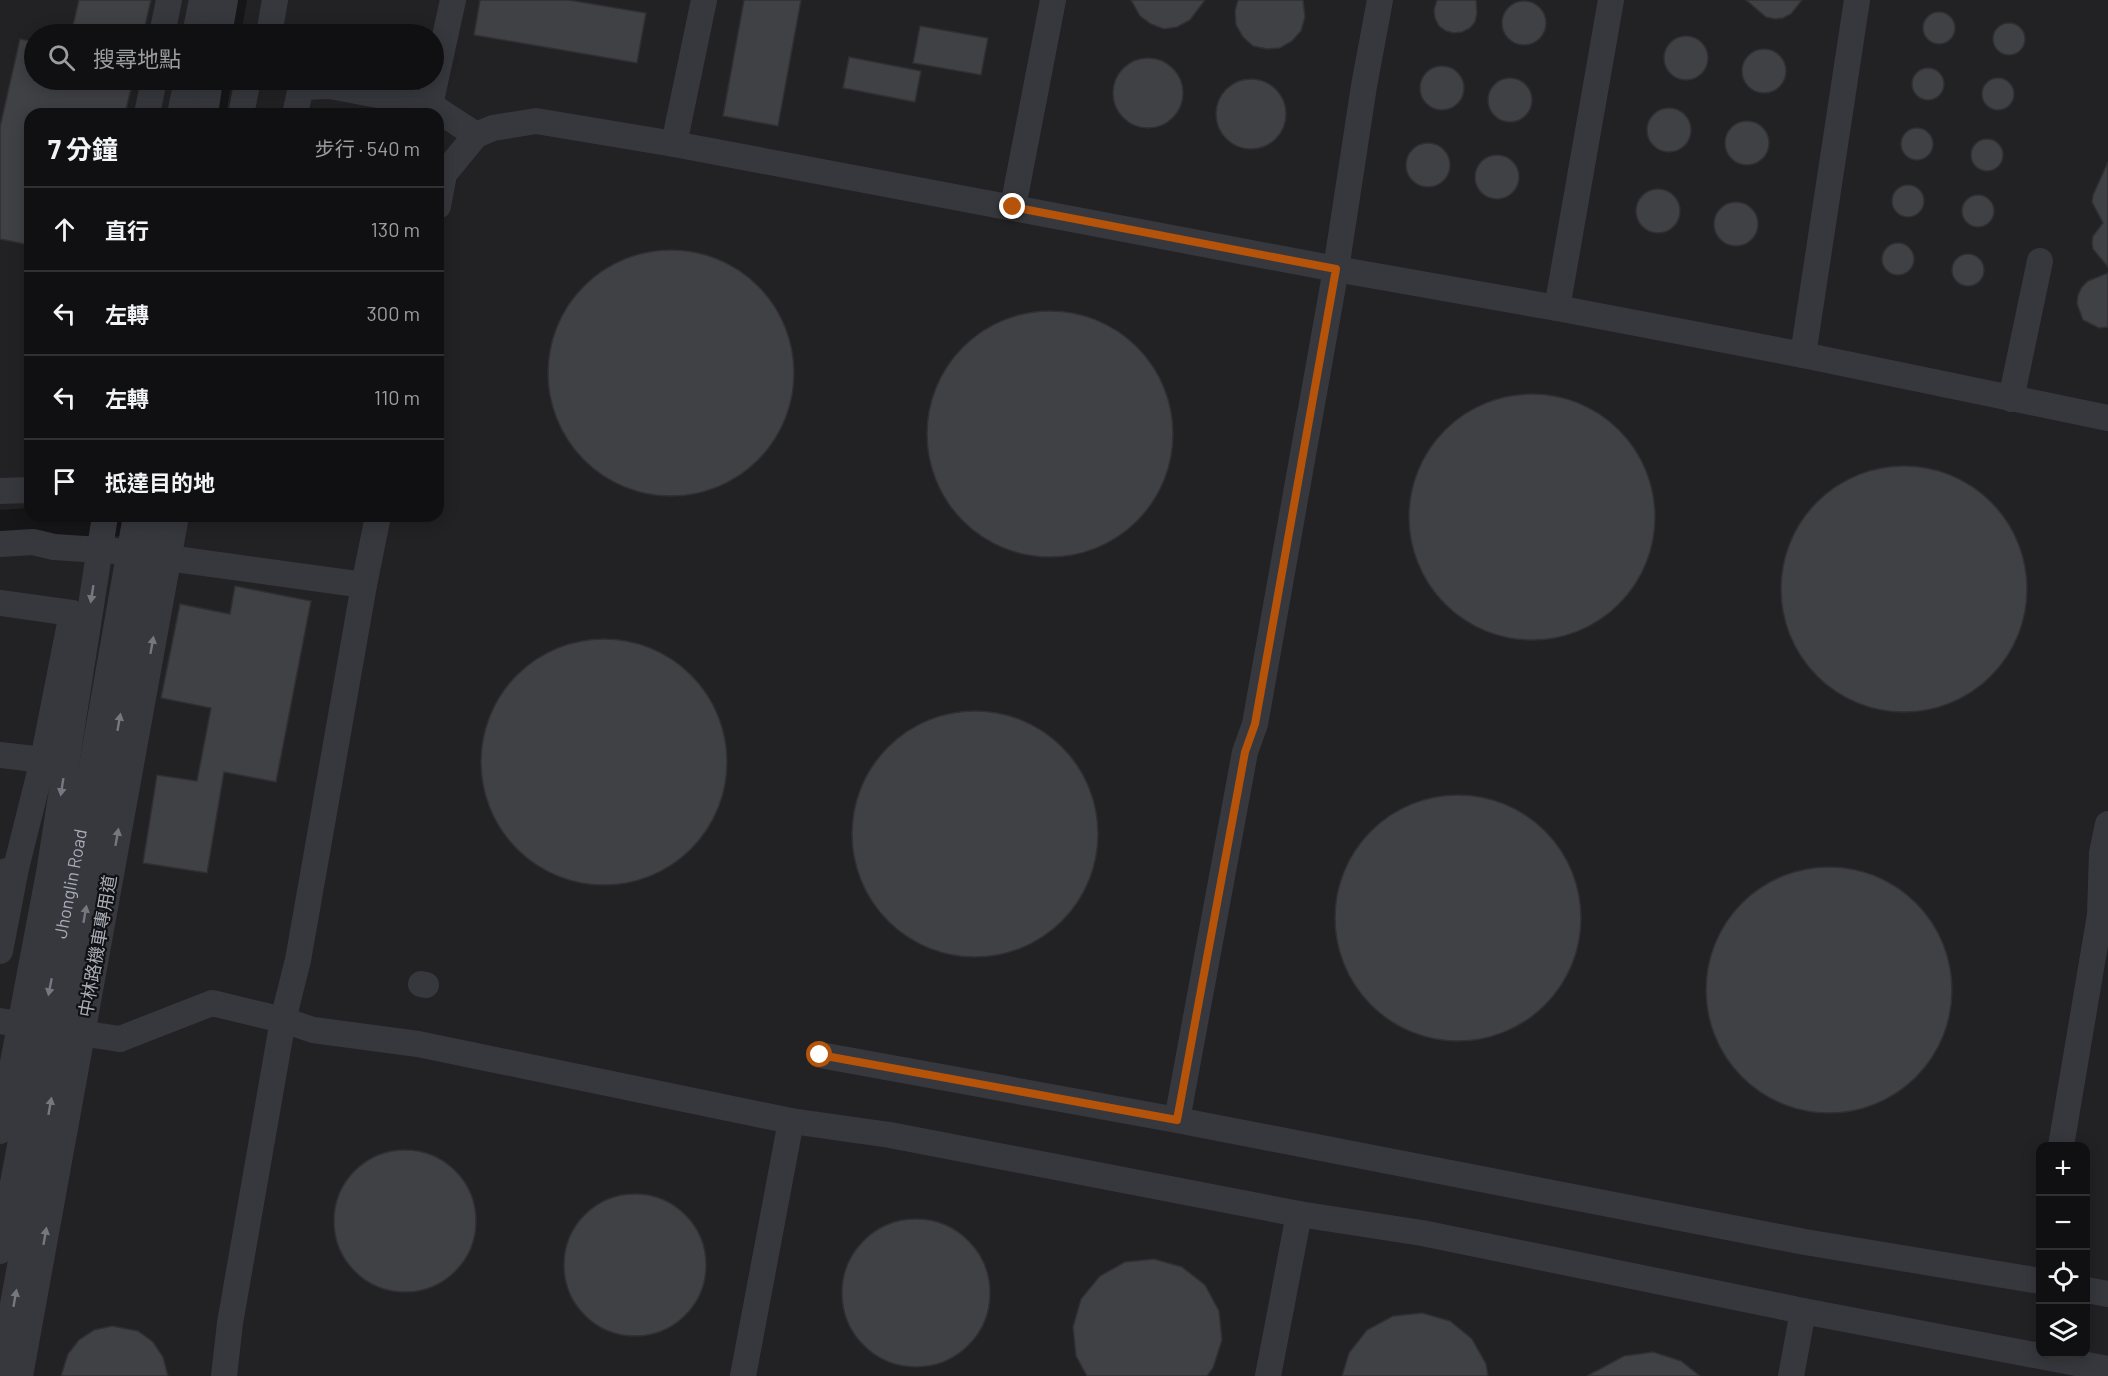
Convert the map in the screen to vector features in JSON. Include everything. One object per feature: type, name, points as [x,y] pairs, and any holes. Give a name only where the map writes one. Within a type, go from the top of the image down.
[{"type":"street","points":[[164,24],[169,0]]},
{"type":"street","points":[[197,24],[202,0]]},
{"type":"street","points":[[221,24],[225,0]]},
{"type":"street","points":[[258,24],[262,0]]},
{"type":"street","points":[[271,24],[276,0]]},
{"type":"street","points":[[444,41],[453,0]]},
{"type":"street","points":[[674,144],[704,0]]},
{"type":"street","points":[[1013,207],[1053,0]]},
{"type":"street","points":[[1177,1120],[1245,752],[1255,724],[1336,269],[1364,86],[1380,0]]},
{"type":"street","points":[[1557,308],[1611,0]]},
{"type":"street","points":[[1803,355],[1857,0]]},
{"type":"street","points":[[148,108],[152,90]]},
{"type":"street","points":[[181,108],[185,90]]},
{"type":"street","points":[[206,108],[209,90]]},
{"type":"street","points":[[242,108],[246,90]]},
{"type":"street","points":[[255,108],[259,90]]},
{"type":"street","points":[[296,108],[300,90]]},
{"type":"street","points":[[351,90],[430,105],[435,108]]},
{"type":"street","points":[[430,105],[433,90]]},
{"type":"street","points":[[444,114],[476,135]]},
{"type":"street","points":[[444,174],[476,135],[493,128],[536,121],[674,144],[1336,269],[1557,308],[1803,355],[2108,418]]},
{"type":"street","points":[[2012,399],[2040,261]]},
{"type":"street","points":[[0,491],[24,490]]},
{"type":"street","points":[[0,1131],[49,873],[104,522]]},
{"type":"street","name":"Jhonglin Road","points":[[0,1251],[88,788],[149,554],[138,522]]},
{"type":"street","points":[[0,1376],[149,554],[157,522]]},
{"type":"street","name":"中林路機車專用道","points":[[20,1376],[149,554],[172,522]]},
{"type":"street","points":[[224,1376],[230,1323],[283,1020],[298,960],[377,522]]},
{"type":"street","points":[[0,544],[33,542],[54,547],[149,554],[364,585]]},
{"type":"street","points":[[0,603],[72,613],[43,760],[8,870],[0,951]]},
{"type":"street","points":[[0,755],[43,760]]},
{"type":"street","points":[[2062,1142],[2100,915],[2102,853],[2108,824]]},
{"type":"street","points":[[0,1021],[120,1039],[212,1003],[283,1020],[313,1030],[418,1044],[790,1121],[890,1135],[1299,1214],[1422,1233],[1803,1311],[2108,1369]]},
{"type":"street","points":[[820,1055],[1177,1120],[1805,1242],[2036,1276]]},
{"type":"street","points":[[743,1376],[790,1121]]},
{"type":"street","points":[[1268,1376],[1299,1214]]},
{"type":"street","points":[[2090,1291],[2108,1294]]},
{"type":"street","points":[[1791,1376],[1803,1311]]},
{"type":"shaded area","points":[[0,0],[201,0],[197,24],[24,24],[24,90],[184,90],[181,108],[24,108],[24,508],[0,510]]},
{"type":"shaded area","points":[[247,0],[2108,0],[2108,1376],[0,1376],[0,540],[146,535],[149,522],[444,522],[444,108],[227,108],[230,90],[444,90],[444,24],[243,24]]},
{"type":"building","points":[[79,0],[151,0],[145,24],[73,24]]},
{"type":"building","points":[[480,0],[569,0],[646,13],[637,63],[474,35]]},
{"type":"building","points":[[744,0],[801,0],[778,126],[723,116]]},
{"type":"building","points":[[1131,0],[1205,0],[1190,20],[1177,27],[1164,29],[1140,16]]},
{"type":"building","points":[[1238,0],[1303,0],[1305,17],[1301,31],[1292,41],[1280,48],[1267,49],[1253,46],[1243,37],[1236,25],[1235,11]]},
{"type":"building","points":[[1437,0],[1476,0],[1475,22],[1462,32],[1446,31],[1439,26],[1435,18],[1434,10]]},
{"type":"building","points":[[1746,0],[1802,0],[1791,14],[1775,19],[1766,17]]},
{"type":"building","points":[[1524,1],[1539,8],[1546,23],[1539,38],[1524,45],[1509,38],[1502,23],[1509,8]]},
{"type":"building","points":[[1939,12],[1951,16],[1955,28],[1951,40],[1939,44],[1927,40],[1923,28],[1927,16]]},
{"type":"building","points":[[2009,23],[2021,27],[2025,39],[2021,51],[2009,55],[1997,51],[1993,39],[1997,27]]},
{"type":"building","points":[[920,26],[988,38],[981,75],[913,63]]},
{"type":"building","points":[[1686,36],[1701,43],[1708,58],[1701,73],[1686,80],[1671,73],[1664,58],[1671,43]]},
{"type":"building","points":[[20,39],[24,40],[24,90],[131,90],[126,108],[24,108],[24,244],[0,239],[0,127]]},
{"type":"building","points":[[1764,49],[1779,56],[1786,71],[1779,86],[1764,93],[1749,86],[1742,71],[1749,56]]},
{"type":"building","points":[[849,57],[921,71],[915,102],[843,88]]},
{"type":"building","points":[[1148,58],[1161,61],[1173,68],[1180,80],[1183,93],[1180,106],[1173,118],[1161,125],[1148,128],[1135,125],[1123,118],[1116,106],[1113,93],[1116,80],[1123,68],[1135,61]]},
{"type":"building","points":[[1442,66],[1457,73],[1464,88],[1457,103],[1442,110],[1427,103],[1420,88],[1427,73]]},
{"type":"building","points":[[1928,68],[1940,72],[1944,84],[1940,96],[1928,100],[1916,96],[1912,84],[1916,72]]},
{"type":"building","points":[[1510,78],[1525,85],[1532,100],[1525,115],[1510,122],[1495,115],[1488,100],[1495,85]]},
{"type":"building","points":[[1998,78],[2010,82],[2014,94],[2010,106],[1998,110],[1986,106],[1982,94],[1986,82]]},
{"type":"building","points":[[1251,79],[1264,82],[1276,89],[1283,101],[1286,114],[1283,127],[1276,139],[1264,146],[1251,149],[1238,146],[1226,139],[1219,127],[1216,114],[1219,101],[1226,89],[1238,82]]},
{"type":"building","points":[[1669,108],[1684,115],[1691,130],[1684,145],[1669,152],[1654,145],[1647,130],[1654,115]]},
{"type":"building","points":[[1747,121],[1762,128],[1769,143],[1762,158],[1747,165],[1732,158],[1725,143],[1732,128]]},
{"type":"building","points":[[1917,128],[1929,132],[1933,144],[1929,156],[1917,160],[1905,156],[1901,144],[1905,132]]},
{"type":"building","points":[[1987,139],[1999,143],[2003,155],[1999,167],[1987,171],[1975,167],[1971,155],[1975,143]]},
{"type":"building","points":[[1428,143],[1443,150],[1450,165],[1443,180],[1428,187],[1413,180],[1406,165],[1413,150]]},
{"type":"building","points":[[1497,155],[1512,162],[1519,177],[1512,192],[1497,199],[1482,192],[1475,177],[1482,162]]},
{"type":"building","points":[[2108,162],[2108,267],[2093,249],[2093,236],[2103,223],[2092,202]]},
{"type":"building","points":[[1908,185],[1920,189],[1924,201],[1920,213],[1908,217],[1896,213],[1892,201],[1896,189]]},
{"type":"building","points":[[1658,189],[1673,196],[1680,211],[1673,226],[1658,233],[1643,226],[1636,211],[1643,196]]},
{"type":"building","points":[[1978,195],[1989,200],[1994,211],[1989,222],[1978,227],[1967,222],[1962,211],[1967,200]]},
{"type":"building","points":[[1736,202],[1751,209],[1758,224],[1751,239],[1736,246],[1721,239],[1714,224],[1721,209]]},
{"type":"building","points":[[1898,243],[1909,248],[1914,259],[1909,270],[1898,275],[1887,270],[1882,259],[1887,248]]},
{"type":"building","points":[[671,250],[695,252],[718,259],[739,271],[758,286],[773,305],[785,326],[792,349],[794,373],[792,397],[785,420],[773,441],[758,460],[739,475],[718,487],[695,494],[671,496],[647,494],[624,487],[603,475],[584,460],[569,441],[557,420],[550,397],[548,373],[550,349],[557,326],[569,305],[584,286],[603,271],[624,259],[647,252]]},
{"type":"building","points":[[1968,254],[1980,258],[1984,270],[1980,282],[1968,286],[1956,282],[1952,270],[1956,258]]},
{"type":"building","points":[[2108,273],[2108,327],[2099,328],[2083,320],[2077,304],[2078,295],[2088,281]]},
{"type":"building","points":[[1050,311],[1074,313],[1097,320],[1118,332],[1137,347],[1152,366],[1164,387],[1171,410],[1173,434],[1171,458],[1164,481],[1152,502],[1137,521],[1118,536],[1097,548],[1074,555],[1050,557],[1026,555],[1003,548],[982,536],[963,521],[948,502],[936,481],[929,458],[927,434],[929,410],[936,387],[948,366],[963,347],[982,332],[1003,320],[1026,313]]},
{"type":"building","points":[[1532,394],[1556,396],[1579,403],[1600,415],[1619,430],[1634,449],[1646,470],[1653,493],[1655,517],[1653,541],[1646,564],[1634,585],[1619,604],[1600,619],[1579,631],[1556,638],[1532,640],[1508,638],[1485,631],[1464,619],[1445,604],[1430,585],[1418,564],[1411,541],[1409,517],[1411,493],[1418,470],[1430,449],[1445,430],[1464,415],[1485,403],[1508,396]]},
{"type":"building","points":[[1904,466],[1928,468],[1951,475],[1972,487],[1991,502],[2006,521],[2018,542],[2025,565],[2027,589],[2025,613],[2018,636],[2006,657],[1991,676],[1972,691],[1951,703],[1928,710],[1904,712],[1880,710],[1857,703],[1836,691],[1817,676],[1802,657],[1790,636],[1783,613],[1781,589],[1783,565],[1790,542],[1802,521],[1817,502],[1836,487],[1857,475],[1880,468]]},
{"type":"building","points":[[235,586],[311,601],[276,782],[224,772],[207,873],[143,863],[157,775],[197,781],[211,708],[161,698],[180,604],[230,614]]},
{"type":"building","points":[[604,639],[628,641],[651,648],[672,660],[691,675],[706,694],[718,715],[725,738],[727,762],[725,786],[718,809],[706,830],[691,849],[672,864],[651,876],[628,883],[604,885],[580,883],[557,876],[536,864],[517,849],[502,830],[490,809],[483,786],[481,762],[483,738],[490,715],[502,694],[517,675],[536,660],[557,648],[580,641]]},
{"type":"building","points":[[975,711],[999,713],[1022,720],[1043,732],[1062,747],[1077,766],[1089,787],[1096,810],[1098,834],[1096,858],[1089,881],[1077,902],[1062,921],[1043,936],[1022,948],[999,955],[975,957],[951,955],[928,948],[907,936],[888,921],[873,902],[861,881],[854,858],[852,834],[854,810],[861,787],[873,766],[888,747],[907,732],[928,720],[951,713]]},
{"type":"building","points":[[1458,795],[1482,797],[1505,804],[1526,816],[1545,831],[1560,850],[1572,871],[1579,894],[1581,918],[1579,942],[1572,965],[1560,986],[1545,1005],[1526,1020],[1505,1032],[1482,1039],[1458,1041],[1434,1039],[1411,1032],[1390,1020],[1371,1005],[1356,986],[1344,965],[1337,942],[1335,918],[1337,894],[1344,871],[1356,850],[1371,831],[1390,816],[1411,804],[1434,797]]},
{"type":"building","points":[[1829,867],[1853,869],[1876,876],[1897,888],[1916,903],[1931,922],[1943,943],[1950,966],[1952,990],[1950,1014],[1943,1037],[1931,1058],[1916,1077],[1897,1092],[1876,1104],[1853,1111],[1829,1113],[1805,1111],[1782,1104],[1761,1092],[1742,1077],[1727,1058],[1715,1037],[1708,1014],[1706,990],[1708,966],[1715,943],[1727,922],[1742,903],[1761,888],[1782,876],[1805,869]]},
{"type":"building","points":[[405,1150],[432,1155],[455,1171],[471,1194],[476,1221],[471,1248],[455,1271],[432,1287],[405,1292],[378,1287],[355,1271],[339,1248],[334,1221],[339,1194],[355,1171],[378,1155]]},
{"type":"building","points":[[635,1194],[662,1199],[685,1215],[701,1238],[706,1265],[701,1292],[685,1315],[662,1331],[635,1336],[608,1331],[585,1315],[569,1292],[564,1265],[569,1238],[585,1215],[608,1199]]},
{"type":"building","points":[[916,1219],[944,1225],[968,1241],[984,1265],[990,1293],[984,1321],[968,1345],[944,1361],[916,1367],[888,1361],[864,1345],[848,1321],[842,1293],[848,1265],[864,1241],[888,1225]]},
{"type":"building","points":[[1154,1259],[1182,1267],[1205,1285],[1219,1311],[1222,1340],[1213,1368],[1207,1376],[1087,1376],[1076,1356],[1073,1327],[1081,1299],[1100,1276],[1125,1262]]},
{"type":"building","points":[[1422,1313],[1450,1321],[1472,1339],[1486,1364],[1488,1376],[1342,1376],[1349,1353],[1367,1330],[1393,1316]]},
{"type":"building","points":[[112,1326],[138,1331],[153,1342],[163,1357],[168,1376],[61,1376],[68,1354],[79,1340],[94,1330]]},
{"type":"building","points":[[1653,1352],[1681,1361],[1700,1376],[1587,1376],[1624,1356]]},
{"type":"route","points":[[820,1055],[1177,1120],[1245,752],[1255,724],[1336,269],[1013,207]]}]
